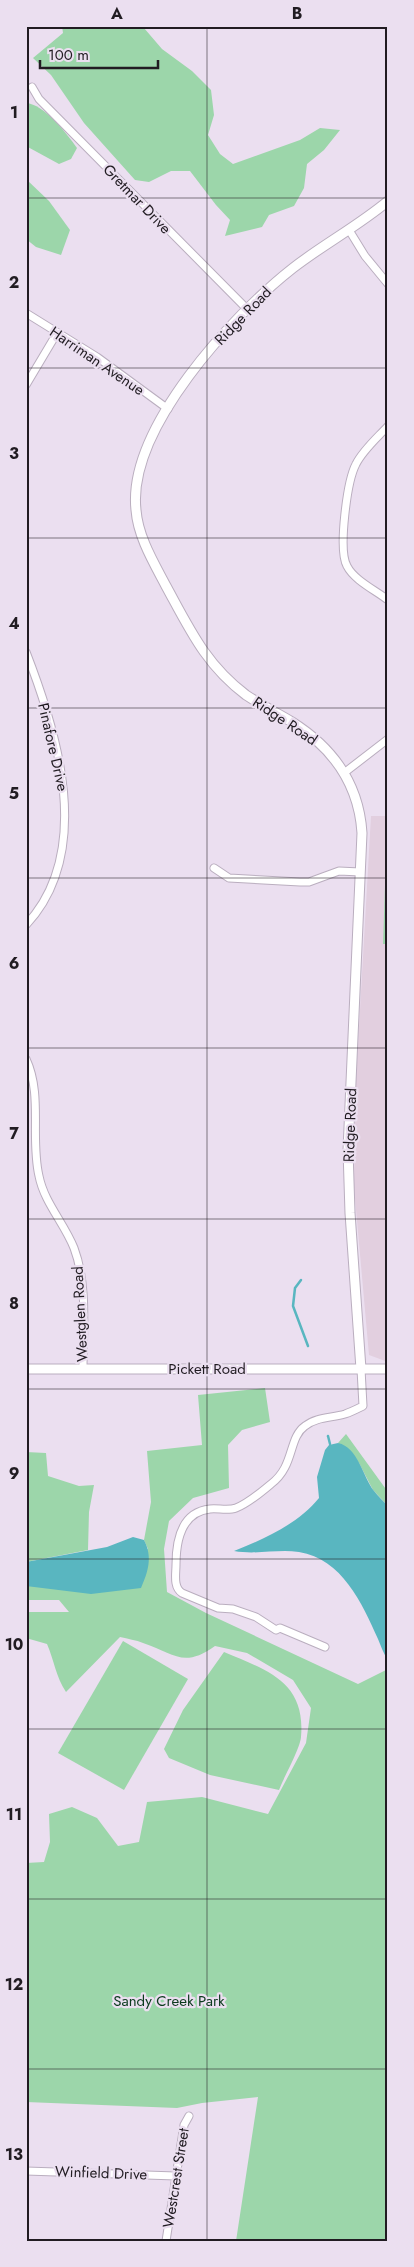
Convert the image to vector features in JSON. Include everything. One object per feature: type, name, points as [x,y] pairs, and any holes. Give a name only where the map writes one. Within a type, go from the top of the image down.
[{"type":"street","name":"Gretmar Drive","points":[[32,87],[39,99],[247,308]]},
{"type":"street","name":"Ridge Road","points":[[361,1370],[348,1172],[362,833],[360,810],[344,773],[316,739],[249,697],[217,670],[191,632],[150,553],[137,520],[136,484],[149,443],[168,409],[206,355],[247,308],[293,268],[388,202]]},
{"type":"street","points":[[349,230],[365,256],[388,284]]},
{"type":"street","name":"Harriman Avenue","points":[[26,313],[97,358],[168,409]]},
{"type":"street","points":[[26,385],[57,334]]},
{"type":"street","points":[[388,426],[366,449],[355,465],[349,485],[342,550],[345,564],[350,572],[388,600]]},
{"type":"street","name":"Pinafore Drive","points":[[26,652],[57,751],[64,796],[64,823],[55,877],[43,903],[26,925]]},
{"type":"street","points":[[344,773],[388,739]]},
{"type":"street","points":[[214,868],[229,878],[300,882],[310,882],[339,872],[360,872]]},
{"type":"street","name":"Westglen Road","points":[[26,1059],[33,1085],[36,1155],[39,1178],[48,1200],[69,1237],[81,1272],[83,1369]]},
{"type":"street","name":"Pickett Road","points":[[26,1369],[388,1369]]},
{"type":"street","points":[[325,1647],[280,1628],[276,1630],[256,1617],[233,1609],[218,1608],[182,1594],[176,1581],[176,1552],[183,1527],[190,1517],[204,1510],[238,1508],[280,1476],[289,1462],[296,1437],[305,1425],[319,1419],[345,1414],[363,1406],[361,1370]]},
{"type":"street","name":"Westcrest Street","points":[[166,2241],[184,2125],[189,2116]]},
{"type":"street","name":"Winfield Drive","points":[[26,2171],[176,2176]]},
{"type":"shaded area","points":[[371,816],[388,816],[388,1362],[369,1355],[354,1187],[355,1098]]},
{"type":"green space","points":[[62,26],[146,26],[144,28],[162,49],[192,71],[211,90],[214,115],[208,135],[220,154],[233,164],[300,140],[320,128],[340,130],[324,150],[307,164],[304,188],[294,206],[269,215],[262,227],[225,236],[230,220],[190,171],[171,171],[149,182],[135,180],[84,123],[51,75],[33,58],[63,33]]},
{"type":"green space","points":[[26,103],[40,108],[67,135],[77,148],[71,159],[59,164],[26,146]]},
{"type":"green space","points":[[26,179],[49,201],[70,230],[61,255],[36,247],[26,239]]},
{"type":"green space","points":[[387,827],[388,944],[383,944]]},
{"type":"green space","name":"Sandy Creek Park","points":[[265,1388],[270,1422],[242,1430],[228,1445],[229,1488],[193,1498],[169,1521],[164,1549],[167,1592],[206,1613],[358,1684],[388,1669],[388,2241],[236,2241],[258,2097],[202,2103],[177,2108],[26,2102],[26,1863],[44,1862],[50,1842],[49,1814],[72,1807],[97,1818],[118,1846],[139,1842],[147,1802],[202,1797],[268,1814],[306,1743],[311,1708],[293,1680],[247,1653],[215,1646],[195,1657],[186,1658],[120,1637],[66,1692],[47,1644],[26,1638],[26,1612],[69,1612],[59,1600],[26,1600],[26,1586],[148,1549],[144,1540],[151,1502],[147,1451],[202,1445],[198,1395]]},
{"type":"green space","points":[[346,1434],[388,1492],[388,1506],[373,1490],[359,1463],[338,1443]]},
{"type":"green space","points":[[26,1452],[46,1453],[48,1476],[79,1486],[94,1485],[89,1512],[88,1550],[26,1562]]},
{"type":"green space","points":[[123,1641],[188,1679],[124,1790],[58,1753]]},
{"type":"green space","points":[[224,1652],[268,1672],[280,1680],[290,1690],[297,1703],[301,1718],[300,1742],[279,1790],[210,1775],[169,1758],[164,1749],[183,1710]]},
{"type":"water","points":[[338,1443],[351,1450],[370,1485],[388,1506],[388,1660],[357,1597],[339,1573],[327,1563],[314,1556],[299,1552],[234,1551],[280,1530],[311,1507],[319,1498],[317,1477],[325,1450],[329,1445]]},
{"type":"water","points":[[133,1537],[144,1540],[149,1558],[146,1576],[141,1588],[91,1594],[26,1586],[26,1562],[107,1547]]},
{"type":"waterway","points":[[301,1280],[295,1288],[293,1306],[308,1346]]},
{"type":"waterway","points":[[328,1436],[330,1444]]}]
